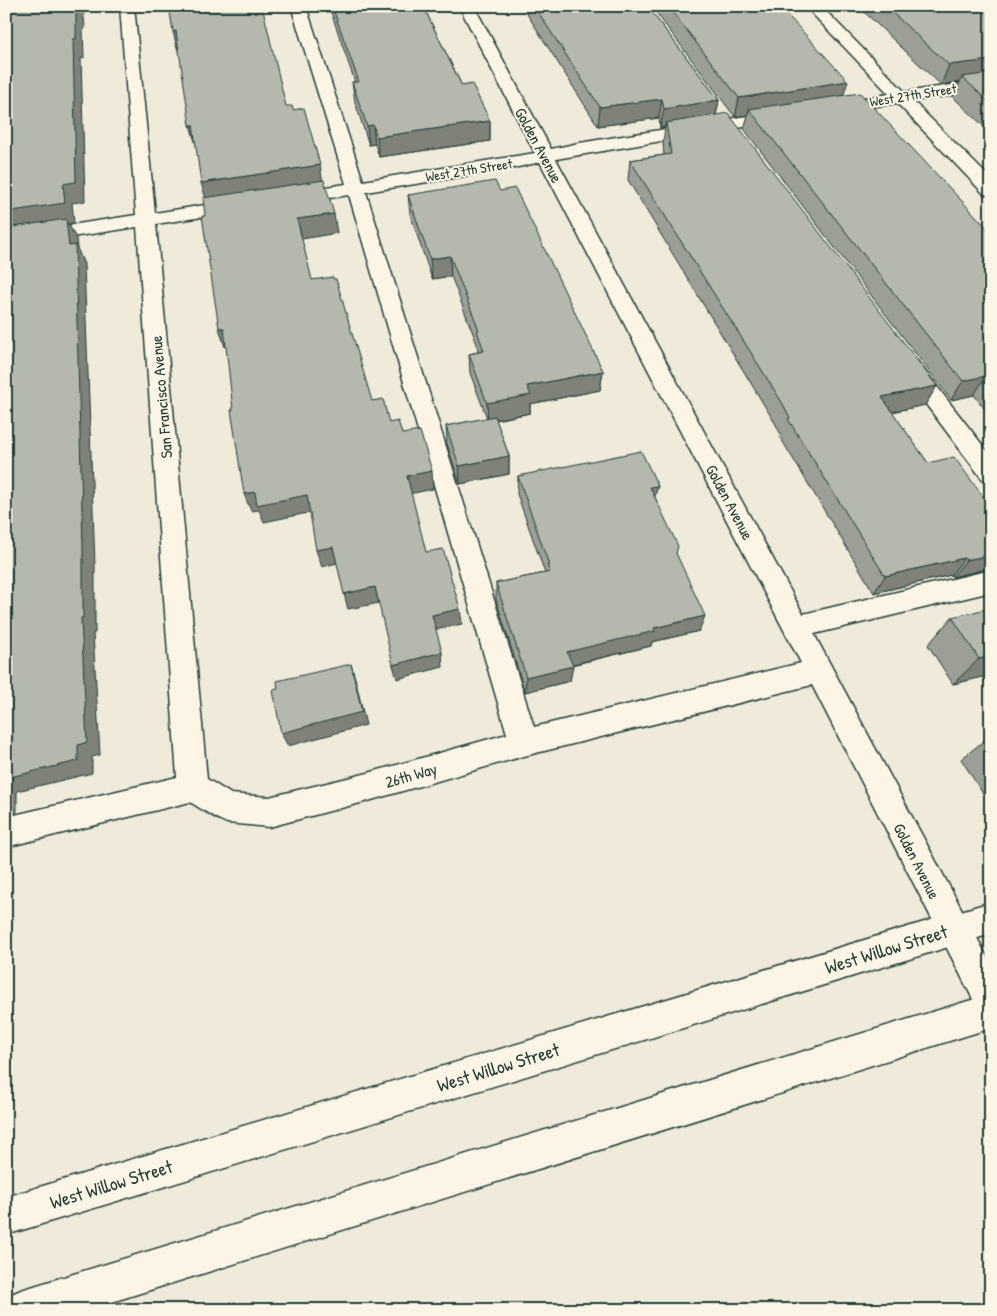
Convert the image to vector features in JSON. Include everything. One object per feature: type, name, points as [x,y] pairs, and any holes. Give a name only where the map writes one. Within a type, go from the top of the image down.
[{"type":"street","name":"San Francisco Avenue","points":[[127,6],[193,787]]},
{"type":"street","points":[[298,6],[356,188],[524,743]]},
{"type":"street","name":"Golden Avenue","points":[[466,6],[796,627],[952,929],[991,1000]]},
{"type":"street","points":[[812,6],[991,190]]},
{"type":"street","name":"West 27th Street","points":[[280,200],[514,163],[544,155],[727,124],[991,84]]},
{"type":"street","points":[[715,108],[739,140]]},
{"type":"street","points":[[6,241],[261,202]]},
{"type":"street","points":[[901,355],[991,474]]},
{"type":"street","points":[[796,627],[991,581]]},
{"type":"street","name":"26th Way","points":[[193,787],[228,808],[269,812],[368,787],[524,743],[818,671]]},
{"type":"street","points":[[6,832],[193,787]]},
{"type":"street","name":"West Willow Street","points":[[6,1216],[991,918]]},
{"type":"street","points":[[21,1310],[991,1011]]},
{"type":"building","points":[[6,6],[77,6],[78,10],[76,10],[76,39],[73,39],[76,182],[63,184],[65,203],[6,212]]},
{"type":"building","points":[[169,6],[262,6],[286,106],[292,106],[293,110],[304,108],[320,165],[201,183],[193,125],[190,125],[176,31],[173,32]]},
{"type":"building","points":[[332,6],[423,6],[462,86],[472,84],[490,121],[377,137],[373,125],[367,126],[352,82],[359,82]]},
{"type":"building","points":[[534,6],[647,6],[719,100],[664,109],[662,99],[600,107]]},
{"type":"building","points":[[668,6],[779,6],[848,81],[739,98]]},
{"type":"building","points":[[885,6],[991,6],[991,60],[949,65]]},
{"type":"building","points":[[991,73],[991,104],[962,77]]},
{"type":"building","points":[[860,93],[991,232],[991,382],[986,376],[963,381],[749,109]]},
{"type":"building","points":[[728,113],[937,386],[882,397],[928,463],[954,457],[991,507],[991,555],[966,560],[964,558],[885,576],[788,419],[790,418],[783,404],[630,160],[671,154],[666,123]]},
{"type":"building","points":[[324,180],[334,214],[297,219],[312,280],[333,277],[333,279],[336,279],[372,401],[383,399],[389,423],[398,421],[402,434],[420,431],[432,471],[407,476],[426,552],[443,549],[460,609],[432,615],[442,652],[393,665],[375,587],[344,594],[333,547],[316,550],[307,495],[257,505],[255,492],[244,494],[231,410],[233,410],[224,328],[219,328],[202,216],[205,216],[203,198]]},
{"type":"building","points":[[495,181],[500,191],[515,188],[603,371],[527,386],[531,395],[487,403],[469,354],[484,351],[477,331],[479,330],[450,256],[430,259],[408,195]]},
{"type":"building","points":[[66,219],[69,246],[75,245],[83,549],[83,618],[81,618],[87,742],[78,745],[78,761],[6,778],[6,228]]},
{"type":"building","points":[[495,416],[509,456],[459,466],[446,426]]},
{"type":"building","points":[[641,451],[658,486],[650,487],[678,546],[676,553],[705,616],[654,628],[655,631],[567,652],[573,666],[526,677],[496,583],[550,572],[518,476]]},
{"type":"building","points":[[991,608],[991,656],[979,659],[952,617]]},
{"type":"building","points":[[351,664],[362,712],[281,733],[273,690],[278,689],[277,681]]}]
